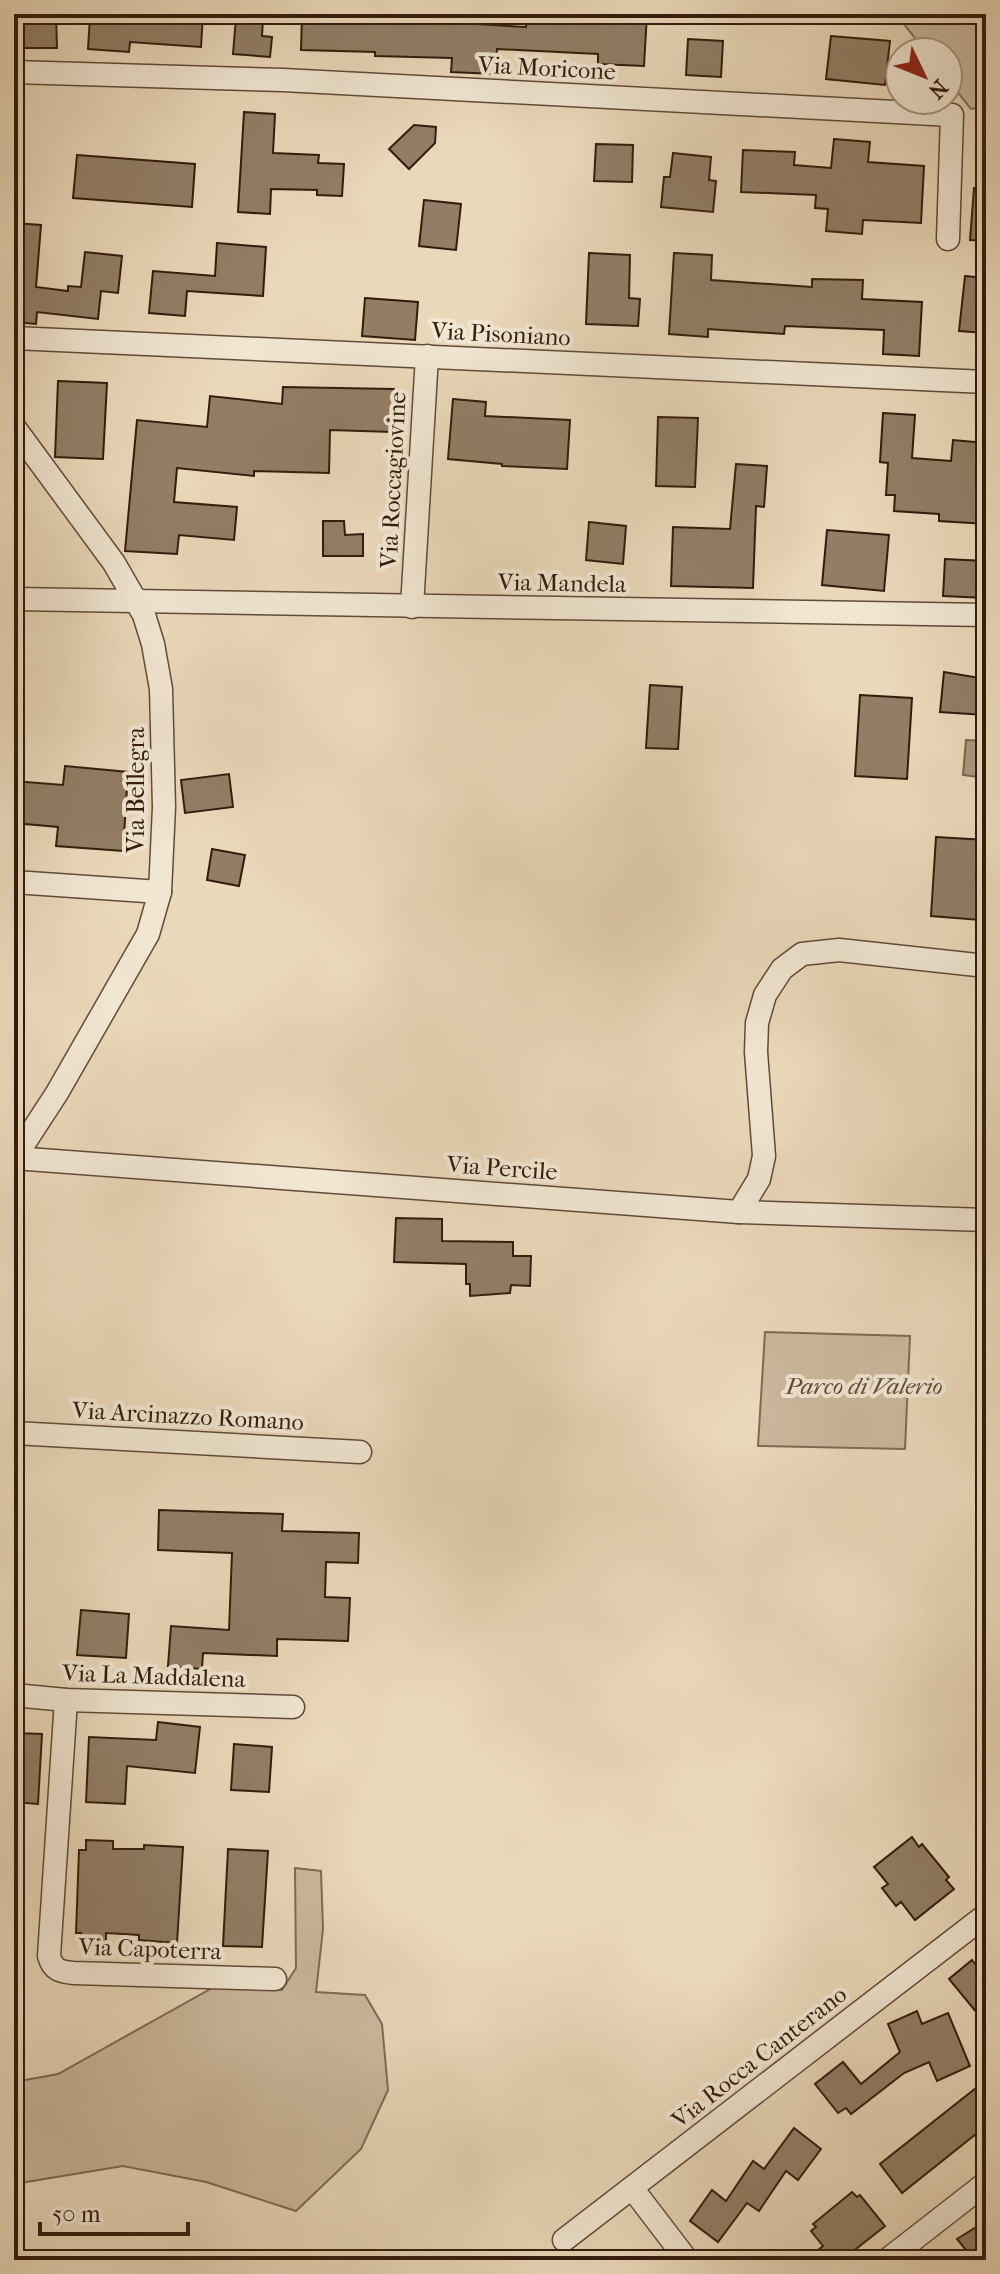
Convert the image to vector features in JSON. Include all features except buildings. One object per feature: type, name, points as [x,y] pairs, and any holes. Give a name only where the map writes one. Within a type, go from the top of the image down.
[{"type":"street","name":"Via Moricone","points":[[14,72],[283,80],[952,115],[948,239]]},
{"type":"street","name":"Via Pisoniano","points":[[14,338],[986,382]]},
{"type":"street","name":"Via Roccagiovine","points":[[412,607],[427,356]]},
{"type":"street","name":"Via Bellegra","points":[[14,427],[114,563],[138,602],[153,644],[161,689],[164,807],[160,892],[144,944],[57,1093],[14,1158]]},
{"type":"street","name":"Via Mandela","points":[[14,599],[986,615]]},
{"type":"street","points":[[14,882],[160,892]]},
{"type":"street","points":[[739,1212],[759,1179],[764,1156],[756,1052],[757,1023],[765,995],[782,969],[802,954],[839,950],[986,966]]},
{"type":"street","name":"Via Percile","points":[[14,1158],[739,1212],[986,1220]]},
{"type":"street","name":"Via Arcinazzo Romano","points":[[14,1433],[360,1452]]},
{"type":"street","name":"Via La Maddalena","points":[[14,1695],[66,1700],[293,1707]]},
{"type":"street","name":"Via Capoterra","points":[[66,1700],[49,1956],[51,1965],[60,1972],[74,1973],[275,1979]]},
{"type":"street","name":"Via Rocca Canterano","points":[[564,2240],[986,1915]]},
{"type":"street","points":[[887,2260],[986,2183]]},
{"type":"street","points":[[632,2188],[687,2260]]},
{"type":"green space","points":[[896,14],[986,14],[986,106],[971,109],[964,100],[964,36],[913,36]]},
{"type":"green space","name":"Parco di Valerio","points":[[765,1332],[910,1336],[905,1449],[758,1446]]},
{"type":"green space","points":[[295,1868],[321,1871],[323,1929],[316,1992],[365,1995],[382,2024],[388,2090],[361,2149],[296,2211],[206,2182],[123,2166],[14,2184],[14,2082],[58,2074],[214,1987],[282,1990],[296,1968]]},
{"type":"shaded area","points":[[966,740],[986,741],[986,778],[963,775]]}]
